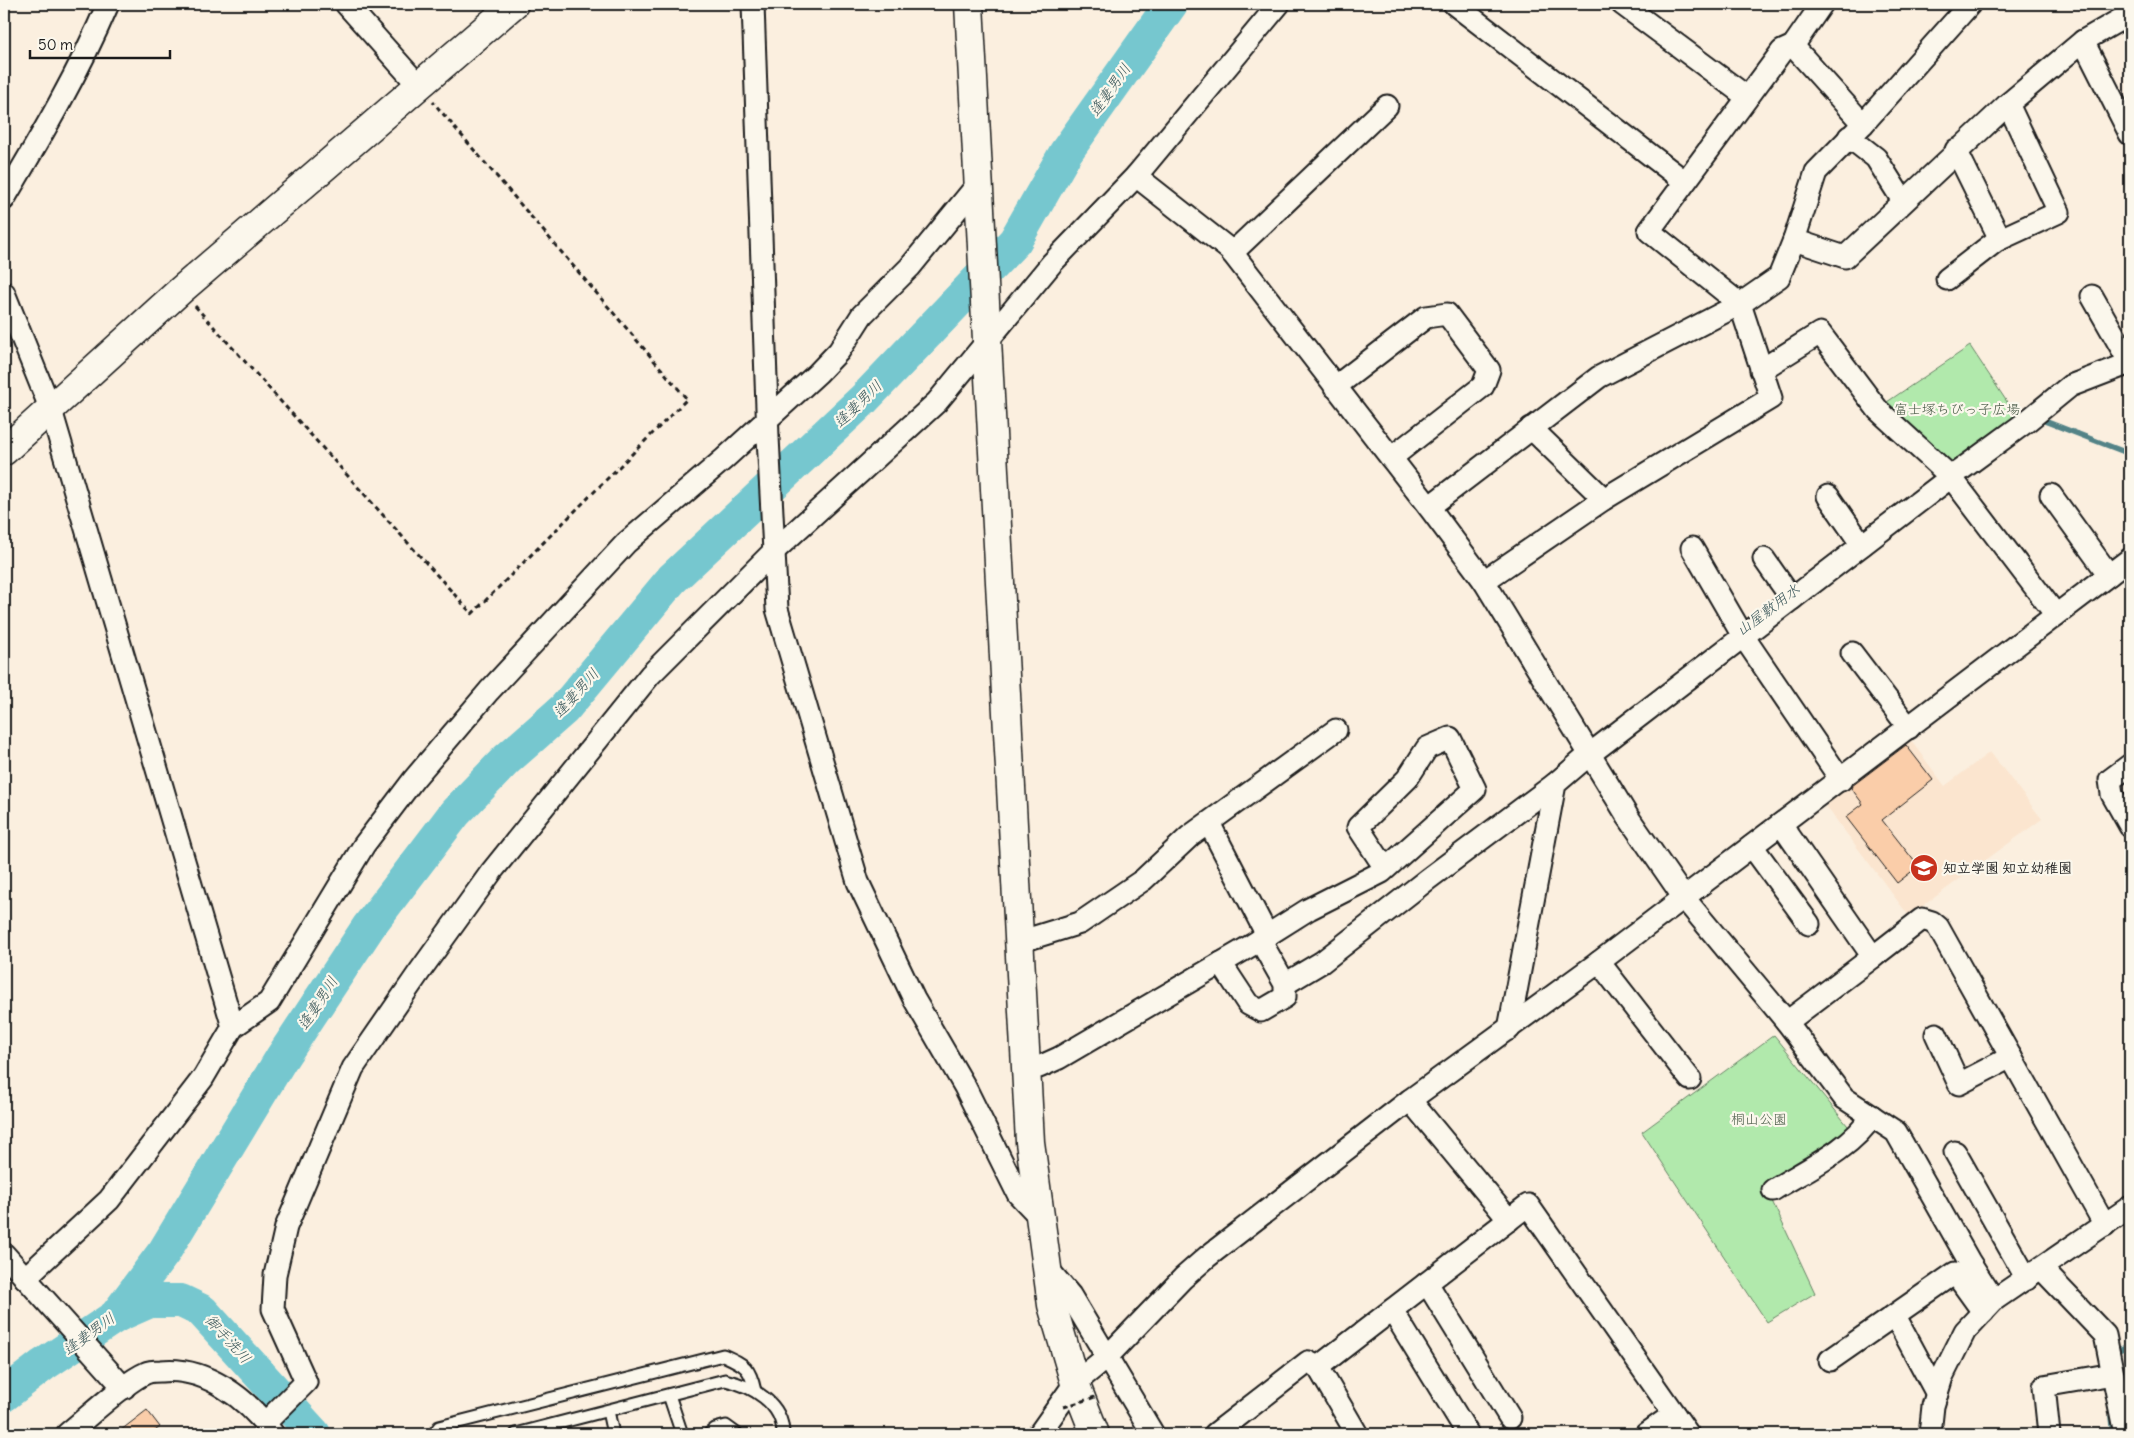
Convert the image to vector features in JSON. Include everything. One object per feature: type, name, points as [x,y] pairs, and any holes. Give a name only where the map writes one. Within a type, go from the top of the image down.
[{"type":"street","points":[[4,199],[50,122],[88,51],[108,4]]},
{"type":"street","points":[[346,4],[420,87]]},
{"type":"street","points":[[4,451],[181,290],[420,87],[514,4]]},
{"type":"street","points":[[753,4],[768,437],[777,609],[858,882],[914,999],[965,1087],[1018,1194],[1038,1215]]},
{"type":"street","points":[[969,4],[1030,1142],[1038,1215],[1052,1304],[1085,1390],[1095,1434]]},
{"type":"street","points":[[67,1434],[146,1372],[178,1369],[210,1378],[270,1424],[306,1382],[273,1309],[275,1275],[286,1227],[353,1068],[492,871],[650,675],[774,546],[937,402],[987,335],[1052,263],[1136,176],[1279,4]]},
{"type":"street","points":[[1454,4],[1684,181]]},
{"type":"street","points":[[1622,4],[1747,96]]},
{"type":"street","points":[[1484,581],[1604,498],[1771,398],[1740,304],[1650,230],[1684,181],[1782,50],[1793,46],[1822,4]]},
{"type":"street","points":[[1429,507],[1599,377],[1740,304],[1779,277],[1794,240],[1816,172],[1970,4]]},
{"type":"street","points":[[1794,240],[1845,257],[1956,150],[2008,104],[2083,41],[2123,18]]},
{"type":"street","points":[[2083,41],[2130,134]]},
{"type":"street","points":[[1793,46],[1876,158],[1903,201]]},
{"type":"street","points":[[1947,279],[2000,239],[2059,212],[2008,104]]},
{"type":"street","points":[[1232,253],[1388,106]]},
{"type":"street","points":[[1956,150],[2000,239]]},
{"type":"street","points":[[1136,176],[1232,253],[1429,507],[1484,581],[1628,816],[1684,898],[1787,1022],[1844,1098],[1896,1132],[1969,1262],[1988,1306]]},
{"type":"street","points":[[25,1278],[109,1200],[203,1078],[232,1027],[269,1002],[364,845],[414,779],[489,691],[626,543],[724,459],[768,416],[818,373],[839,351],[862,315],[910,267],[978,191]]},
{"type":"street","points":[[4,293],[51,410],[232,1027]]},
{"type":"street","points":[[1285,984],[1322,962],[1420,885],[1555,784],[1590,754],[1792,598],[2026,422],[2070,386],[2130,363],[2092,296]]},
{"type":"street","points":[[1335,387],[1426,317],[1447,314],[1489,370],[1483,386],[1391,458]]},
{"type":"street","points":[[1761,370],[1820,334],[1878,410],[1952,477],[2056,615]]},
{"type":"street","points":[[1531,428],[1604,498]]},
{"type":"street","points":[[2051,495],[2109,575]]},
{"type":"street","points":[[1828,496],[1862,545]]},
{"type":"street","points":[[1692,548],[1743,636],[1840,780]]},
{"type":"street","points":[[1764,559],[1792,598]]},
{"type":"street","points":[[1039,1434],[1085,1390],[1107,1357],[1183,1278],[1207,1257],[1410,1100],[1510,1029],[2130,559]]},
{"type":"street","points":[[1852,653],[1909,728]]},
{"type":"street","points":[[1019,942],[1080,923],[1143,880],[1190,836],[1336,730]]},
{"type":"street","points":[[1025,1066],[1039,1067],[1059,1058],[1309,909],[1359,884],[1385,868],[1475,789],[1450,738],[1427,748],[1407,779],[1358,827],[1385,868]]},
{"type":"street","points":[[2130,765],[2110,780],[2112,794],[2130,826]]},
{"type":"street","points":[[1510,1029],[1555,784]]},
{"type":"street","points":[[1209,822],[1285,984],[1285,997],[1261,1011],[1248,1004],[1221,963]]},
{"type":"street","points":[[1781,824],[1873,957]]},
{"type":"street","points":[[1752,846],[1809,924]]},
{"type":"street","points":[[1787,1022],[1922,919],[1932,922],[1938,927],[2105,1224]]},
{"type":"street","points":[[1599,962],[1690,1079]]},
{"type":"street","points":[[1936,1034],[1959,1084],[2010,1057]]},
{"type":"street","points":[[1410,1100],[1509,1220]]},
{"type":"street","points":[[1773,1190],[1852,1140],[1865,1127],[1872,1116]]},
{"type":"street","points":[[1955,1152],[2034,1274],[2106,1335],[2125,1434]]},
{"type":"street","points":[[1318,1368],[1528,1206],[1688,1434]]},
{"type":"street","points":[[1930,1434],[1942,1377],[1965,1331],[1988,1306],[2130,1207]]},
{"type":"street","points":[[4,1254],[124,1388]]},
{"type":"street","points":[[1046,1266],[1062,1282],[1153,1434]]},
{"type":"street","points":[[1830,1360],[1955,1273],[1988,1306]]},
{"type":"street","points":[[1427,1284],[1510,1418]]},
{"type":"street","points":[[1392,1310],[1468,1434]]},
{"type":"street","points":[[1894,1316],[1937,1394]]},
{"type":"street","points":[[1215,1434],[1308,1362],[1318,1368],[1357,1434]]},
{"type":"street","points":[[2049,1434],[2044,1386],[2112,1374]]},
{"type":"street","points":[[1646,1434],[1674,1414]]},
{"type":"lane","points":[[434,1434],[439,1427],[723,1356],[745,1367],[752,1374],[755,1391]]},
{"type":"lane","points":[[516,1434],[553,1430],[608,1411],[725,1380],[742,1384],[755,1391],[778,1411],[784,1434]]},
{"type":"lane","points":[[669,1395],[682,1434]]},
{"type":"lane","points":[[608,1411],[613,1434]]},
{"type":"lane","points":[[709,1434],[715,1429],[726,1426],[737,1434]]},
{"type":"path","points":[[181,290],[472,614],[687,399],[420,87]]},
{"type":"path","points":[[1064,1407],[1085,1390]]},
{"type":"shaded area","name":"知立学園 知立幼稚園","points":[[1908,737],[1945,786],[1990,752],[2042,819],[1909,916],[1822,801]]},
{"type":"green space","name":"富士塚ちびっ子広場","points":[[1970,346],[2019,420],[1950,466],[1884,404]]},
{"type":"green space","name":"桐山公園","points":[[1774,1035],[1852,1131],[1765,1186],[1815,1293],[1767,1322],[1642,1132]]},
{"type":"building","points":[[1906,745],[1933,780],[1882,820],[1915,862],[1912,864],[1915,869],[1897,883],[1846,817],[1863,804],[1851,788],[1852,786]]},
{"type":"building","points":[[147,1410],[160,1427],[151,1434],[116,1434]]},
{"type":"waterway","name":"逢妻男川","points":[[4,1395],[43,1365],[116,1316],[164,1252],[281,1059],[369,926],[455,813],[506,760],[564,709],[672,579],[864,399],[1015,241],[1066,152],[1171,4]]},
{"type":"waterway","name":"山屋敷用水","points":[[2042,420],[2130,454]]},
{"type":"waterway","name":"御手洗川","points":[[116,1316],[150,1301],[181,1301],[202,1311],[314,1434]]},
{"type":"waterway","points":[[2119,1350],[2130,1345]]},
{"type":"waterway","points":[[2111,1417],[2113,1434]]},
{"type":"place","name":"知立学園 知立幼稚園","points":[[1924,868]]}]
